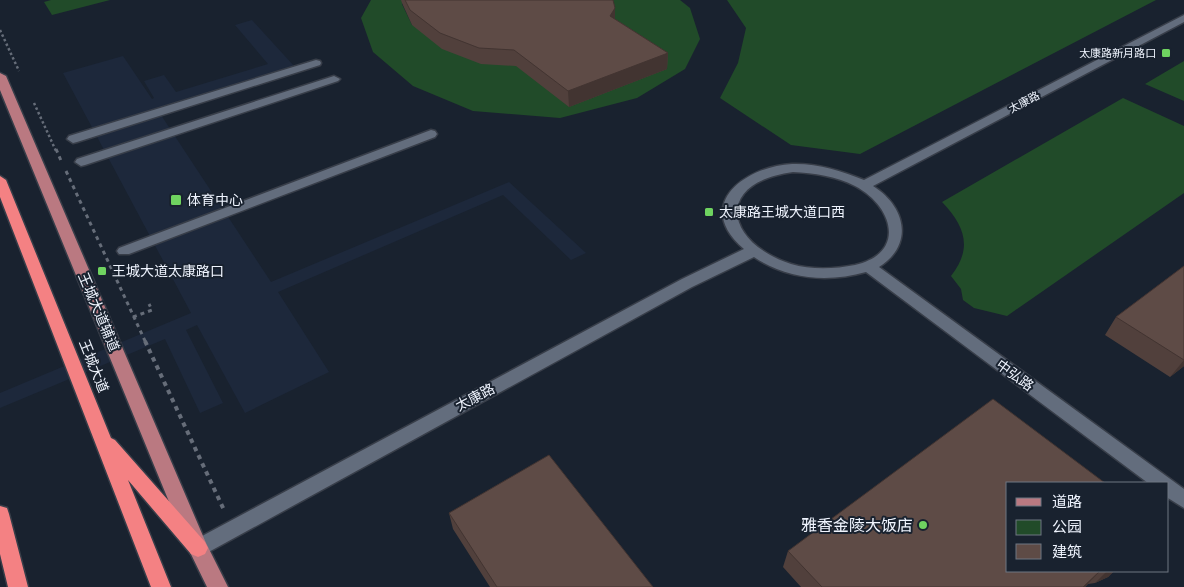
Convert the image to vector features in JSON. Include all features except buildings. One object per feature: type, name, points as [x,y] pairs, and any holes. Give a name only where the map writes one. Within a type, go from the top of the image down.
[{"type":"highway","name":"王城大道","points":[[0,180],[160,587]]},
{"type":"highway","points":[[102,437],[198,548]]},
{"type":"highway","points":[[0,514],[18,587]]},
{"type":"main road","name":"王城大道辅道","points":[[0,76],[198,548],[218,587]]},
{"type":"street","name":"太康路","points":[[864,185],[1184,18]]},
{"type":"street","points":[[73,139],[316,64]]},
{"type":"street","points":[[82,162],[334,79]]},
{"type":"street","points":[[124,251],[431,134]]},
{"type":"street","points":[[793,168],[820,170],[847,177],[864,185],[883,200],[895,218],[896,237],[888,254],[868,266],[840,274],[808,273],[778,265],[753,251],[736,233],[729,215],[732,198],[748,181],[768,172],[793,168]]},
{"type":"street","name":"太康路","points":[[198,548],[687,283],[753,251]]},
{"type":"street","name":"中弘路","points":[[868,266],[1161,482]]},
{"type":"street","points":[[1169,489],[1184,500]]},
{"type":"path","points":[[0,30],[21,75]]},
{"type":"path","points":[[33,102],[233,529]]},
{"type":"path","points":[[134,317],[152,310],[150,304]]},
{"type":"shaded area","points":[[252,20],[294,66],[157,109],[271,282],[509,182],[586,253],[571,260],[503,195],[278,292],[329,372],[245,413],[197,325],[186,330],[223,403],[200,413],[165,339],[0,408],[0,393],[191,313],[63,73],[123,56],[152,99],[154,98],[144,81],[164,75],[176,92],[268,64],[235,25]]},
{"type":"green space","points":[[51,0],[110,0],[52,15],[44,2]]},
{"type":"green space","points":[[371,0],[404,0],[402,4],[412,25],[610,32],[606,0],[680,0],[690,8],[700,39],[685,69],[637,98],[560,118],[473,111],[413,86],[373,52],[361,18]]},
{"type":"green space","points":[[727,0],[1156,0],[860,154],[791,145],[720,98],[738,63],[746,28]]},
{"type":"green space","points":[[1184,61],[1184,101],[1145,84]]},
{"type":"green space","points":[[1123,98],[1184,126],[1184,193],[1007,316],[974,308],[963,300],[961,289],[951,276],[962,256],[963,238],[956,220],[942,202]]},
{"type":"place","name":"太康路新月路口","points":[[1166,53]]},
{"type":"place","name":"体育中心","points":[[176,200]]},
{"type":"place","name":"太康路王城大道口西","points":[[709,212]]},
{"type":"place","name":"王城大道太康路口","points":[[102,271]]},
{"type":"place","name":"雅香金陵大饭店","points":[[923,525]]}]
